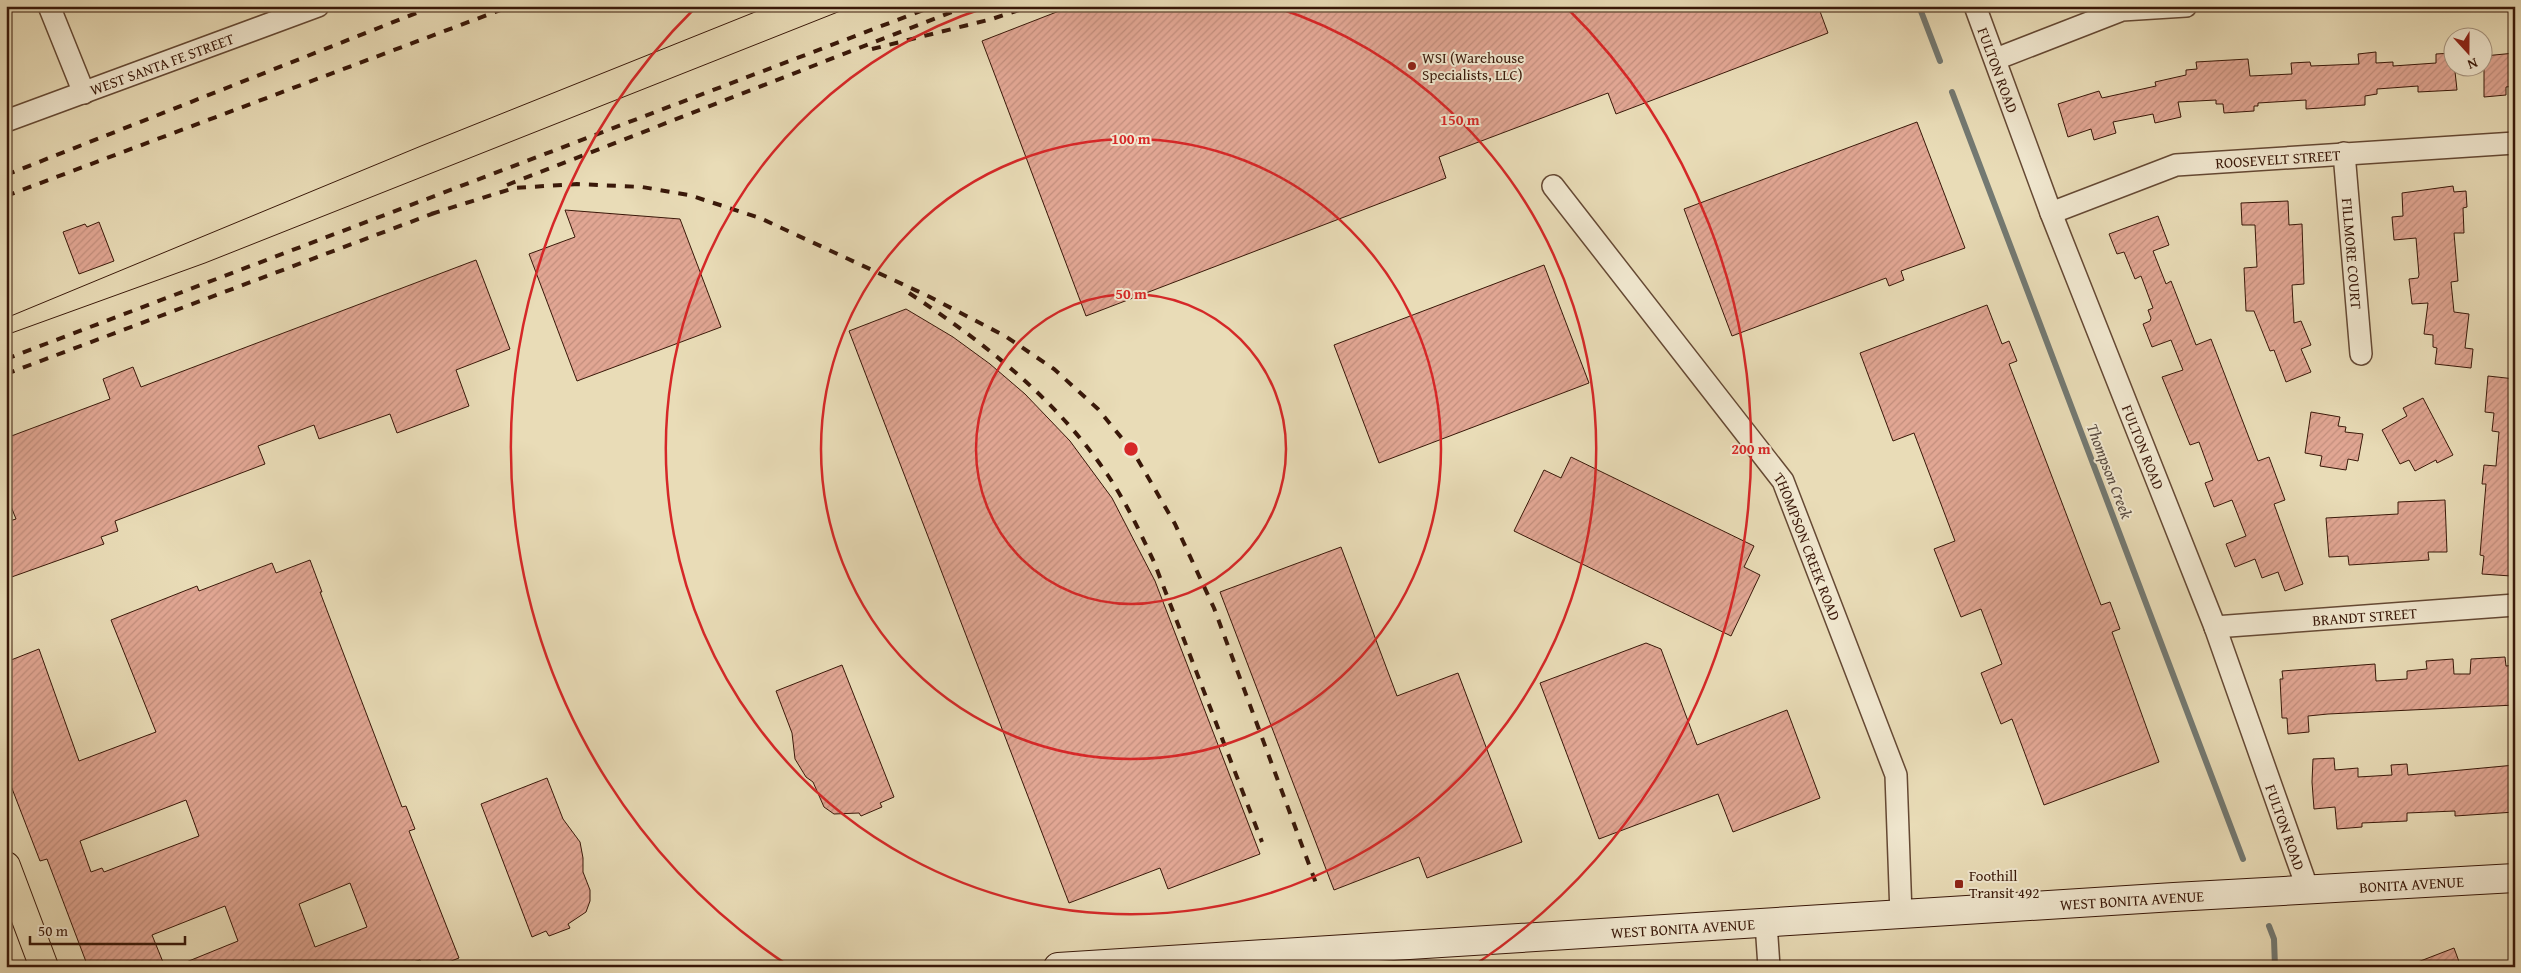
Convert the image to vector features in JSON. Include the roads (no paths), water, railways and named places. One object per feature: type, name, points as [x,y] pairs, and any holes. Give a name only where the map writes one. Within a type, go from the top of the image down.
[{"type":"main road","points":[[6,866],[44,967]]},
{"type":"main road","name":"BONITA AVENUE","points":[[2308,890],[2515,878]]},
{"type":"main road","name":"WEST BONITA AVENUE","points":[[1058,967],[1321,959],[1766,923],[2308,890]]},
{"type":"street","points":[[50,6],[84,93]]},
{"type":"street","name":"WEST SANTA FE STREET","points":[[6,121],[318,6]]},
{"type":"street","name":"FULTON ROAD","points":[[1975,6],[1996,58],[2051,213],[2215,627],[2308,890]]},
{"type":"street","points":[[1996,58],[2122,10],[2186,6]]},
{"type":"street","name":"ROOSEVELT STREET","points":[[2051,213],[2176,165],[2515,144]]},
{"type":"street","name":"FILLMORE COURT","points":[[2344,154],[2361,354]]},
{"type":"street","name":"THOMPSON CREEK ROAD","points":[[1553,186],[1784,480],[1896,774],[1901,914]]},
{"type":"street","name":"BRANDT STREET","points":[[2215,627],[2515,605]]},
{"type":"street","points":[[1766,923],[1769,967]]},
{"type":"waterway","name":"Thompson Creek","points":[[1919,6],[1940,61]]},
{"type":"waterway","name":"Thompson Creek","points":[[1952,92],[2243,859]]},
{"type":"waterway","name":"Thompson Creek","points":[[2269,926],[2274,939],[2275,967]]},
{"type":"tram line","points":[[6,318],[421,146],[770,6]]},
{"type":"tram line","points":[[6,335],[205,263],[853,6]]},
{"type":"railway","points":[[6,175],[434,6]]},
{"type":"railway","points":[[6,196],[511,6]]},
{"type":"railway","points":[[6,359],[934,6]]},
{"type":"railway","points":[[507,185],[967,6]]},
{"type":"railway","points":[[872,49],[992,19],[1031,6]]},
{"type":"railway","points":[[431,214],[514,188],[577,184],[642,187],[689,195],[760,218],[928,296],[1005,336],[1054,369],[1098,409],[1134,453],[1175,524],[1214,608],[1317,886]]},
{"type":"railway","points":[[6,374],[437,212]]},
{"type":"railway","points":[[909,293],[992,352],[1017,374],[1065,421],[1107,474],[1132,517],[1154,562],[1262,842]]},
{"type":"place","name":"WSI (Warehouse Specialists, LLC)","points":[[1412,66]]},
{"type":"place","name":"Foothill Transit 492","points":[[1959,884]]}]
